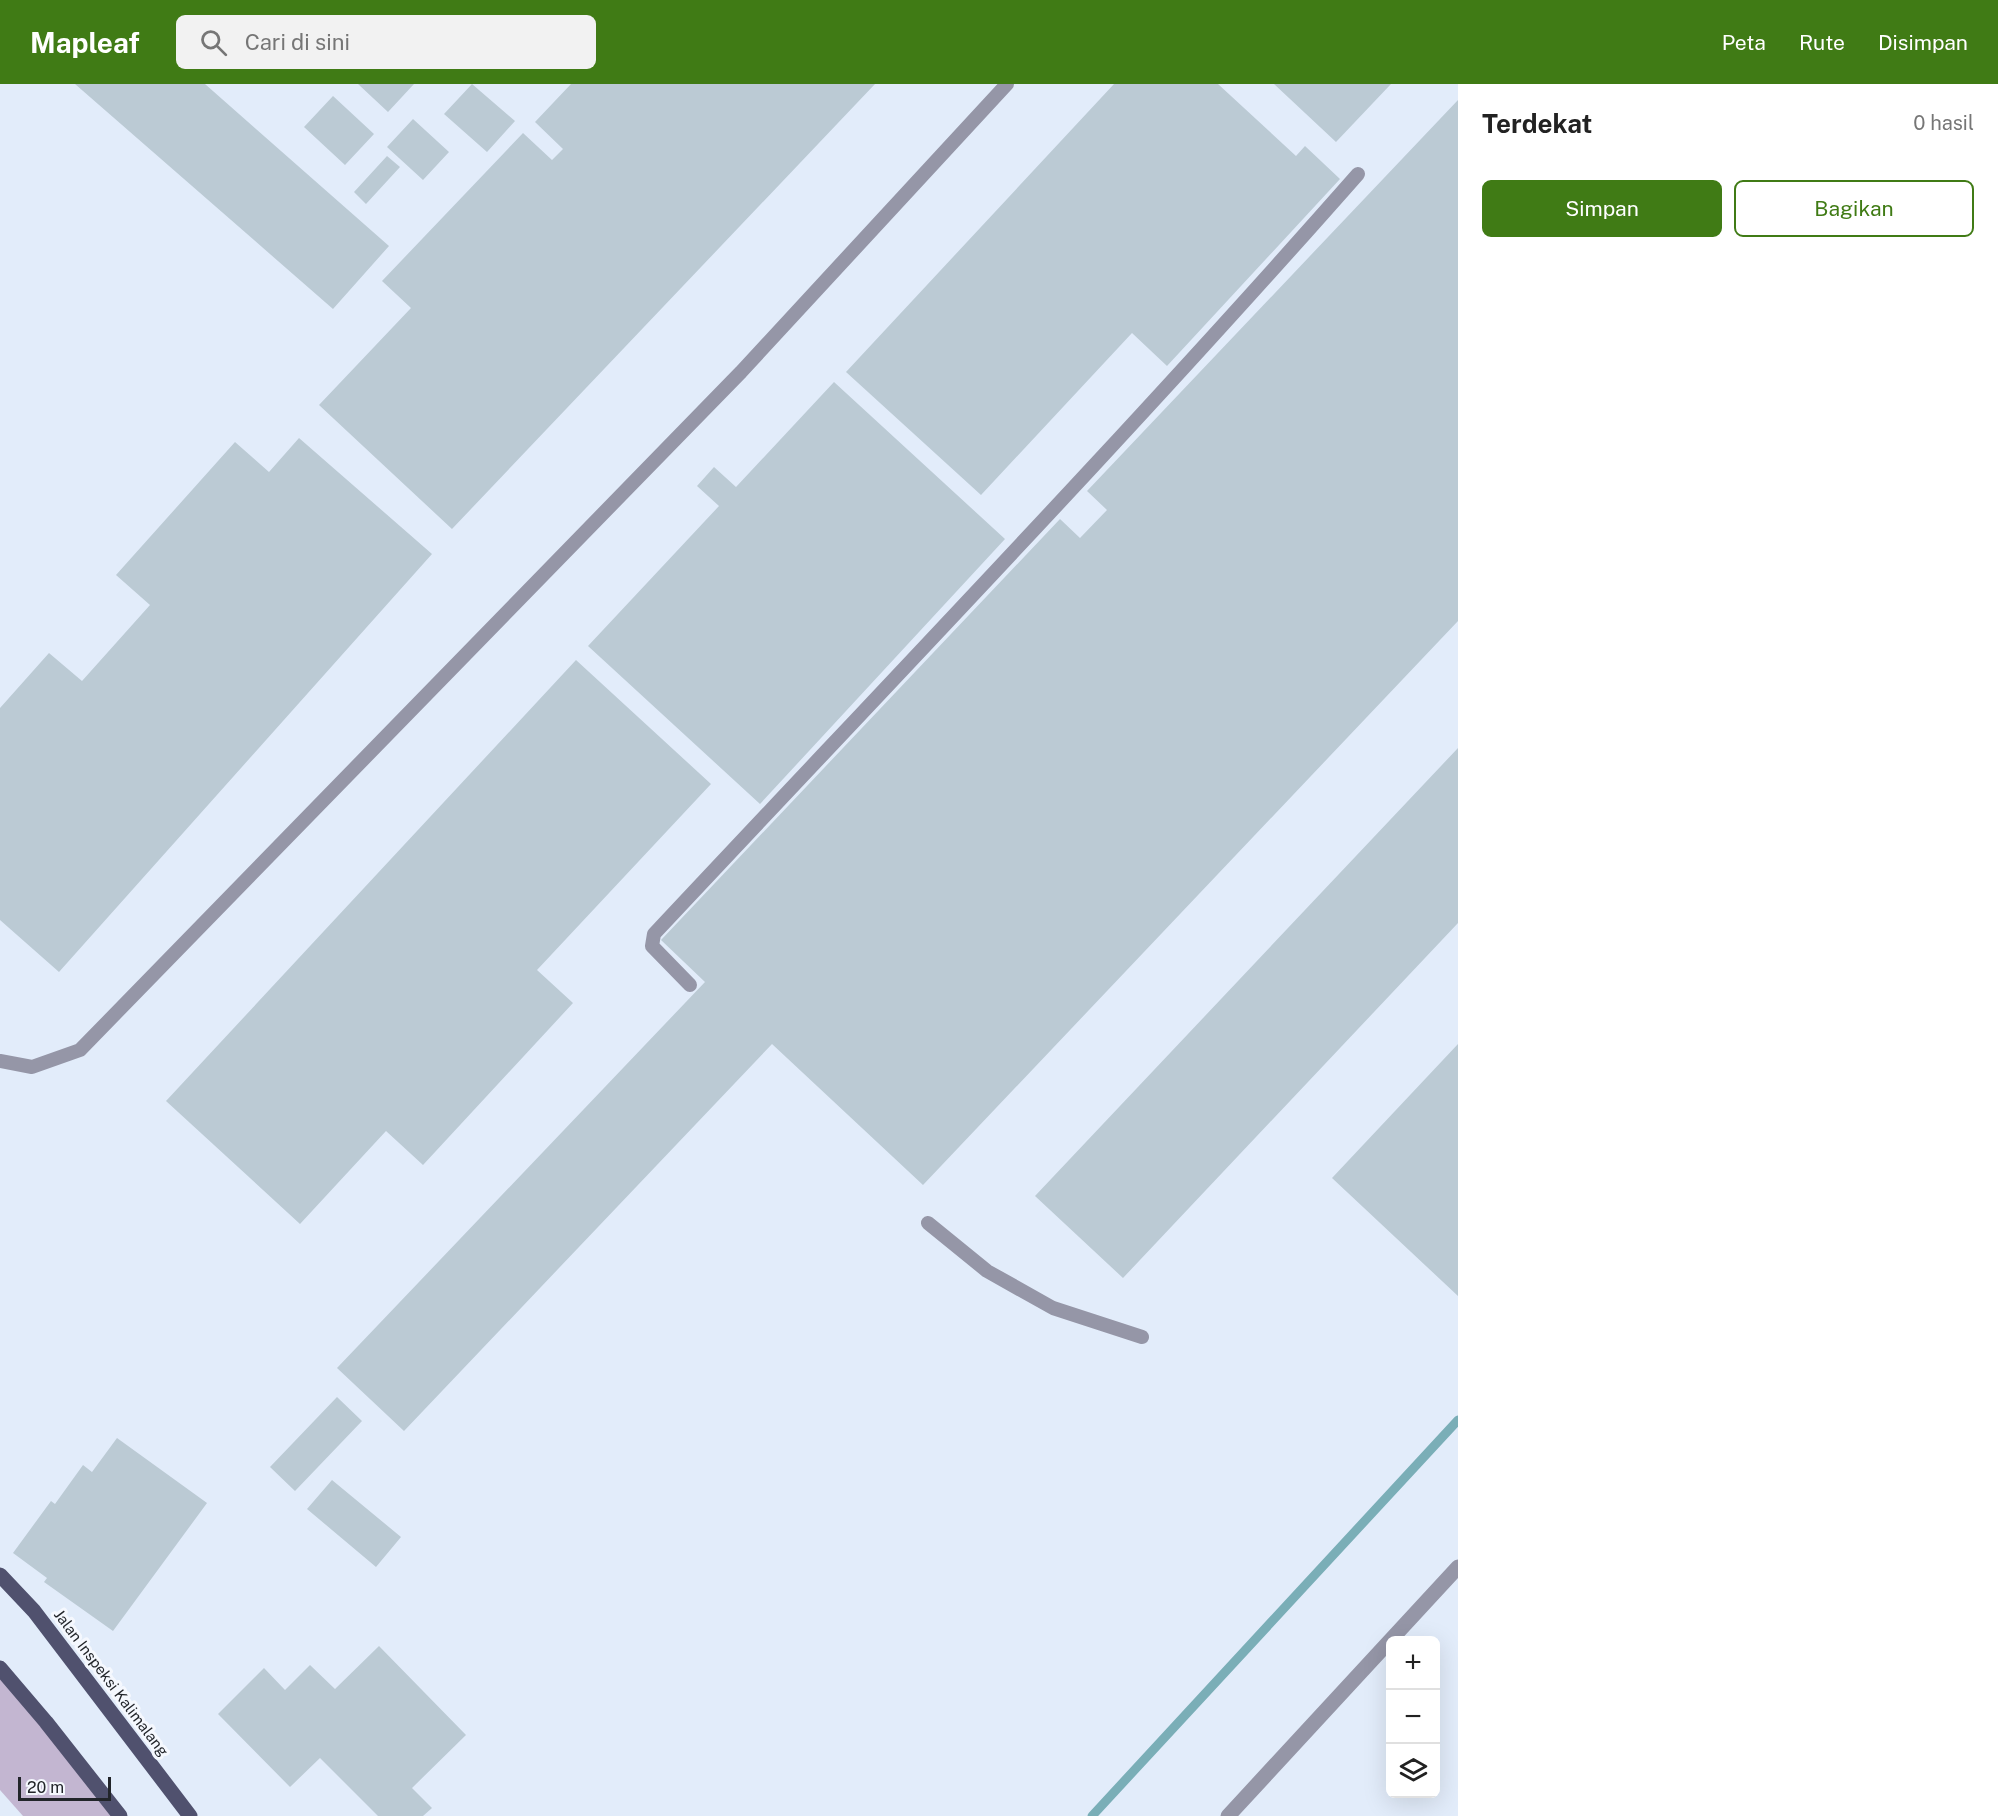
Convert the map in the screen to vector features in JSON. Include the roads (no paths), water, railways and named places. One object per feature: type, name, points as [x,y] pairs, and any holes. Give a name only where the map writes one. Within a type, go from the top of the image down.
[{"type":"main road","name":"Jalan Inspeksi Kalimalang","points":[[0,1575],[41,1620],[190,1816]]},
{"type":"main road","points":[[0,1668],[120,1816]]},
{"type":"street","points":[[1228,1816],[1458,1567]]},
{"type":"lane","points":[[0,1061],[32,1067],[80,1050],[741,372],[1007,84]]},
{"type":"lane","points":[[690,985],[652,946],[654,934],[1261,284],[1358,174]]},
{"type":"lane","points":[[928,1222],[987,1271],[1053,1308],[1142,1337]]},
{"type":"waterway","points":[[1092,1816],[1458,1420]]}]
